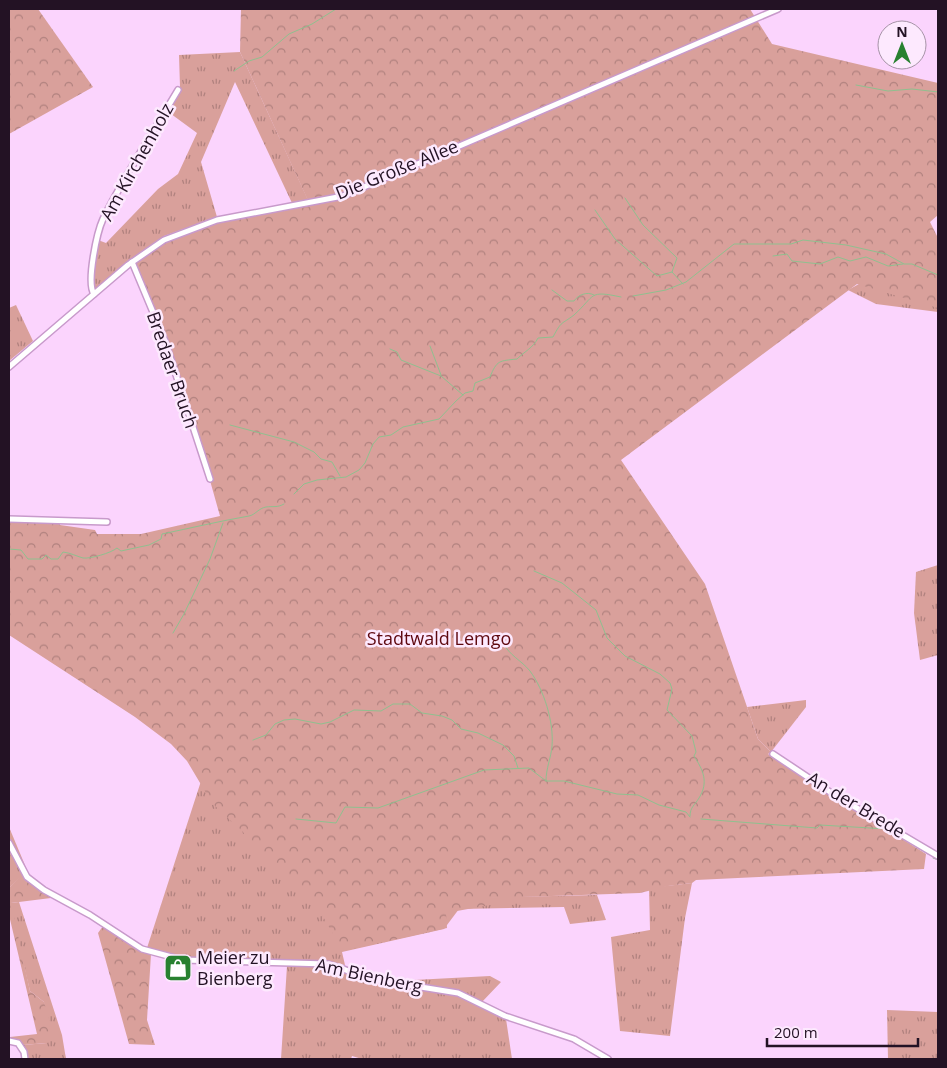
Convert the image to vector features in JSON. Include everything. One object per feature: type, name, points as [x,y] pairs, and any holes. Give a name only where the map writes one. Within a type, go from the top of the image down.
[{"type":"street","name":"Die Große Allee","points":[[9,367],[132,262],[164,240],[217,220],[343,196],[778,9]]},
{"type":"street","name":"Am Kirchenholz","points":[[94,294],[91,290],[92,273],[102,221],[178,90]]},
{"type":"street","name":"Bredaer Bruch","points":[[132,262],[165,341],[210,479]]},
{"type":"street","points":[[9,519],[107,522]]},
{"type":"street","name":"An der Brede","points":[[773,754],[834,794],[938,856]]},
{"type":"street","name":"Am Bienberg","points":[[9,843],[27,877],[44,890],[90,915],[142,949],[183,960],[328,964],[365,978],[458,993],[505,1016],[574,1039],[608,1059]]},
{"type":"street","points":[[9,1042],[18,1043],[24,1052],[25,1059]]},
{"type":"green space","points":[[9,9],[38,9],[93,87],[9,134]]},
{"type":"green space","name":"Stadtwald Lemgo","points":[[241,9],[750,9],[772,44],[938,83],[938,215],[930,222],[938,238],[938,308],[857,284],[621,460],[705,584],[758,739],[771,752],[768,754],[926,854],[924,869],[696,880],[692,883],[668,886],[640,893],[490,898],[490,905],[446,913],[447,928],[343,951],[311,896],[306,897],[298,892],[253,847],[243,832],[212,803],[187,761],[171,744],[135,717],[9,635],[9,522],[59,523],[60,525],[95,530],[97,534],[141,534],[220,516],[191,413],[135,263],[166,241],[217,222],[310,205],[240,52]]},
{"type":"green space","points":[[240,52],[308,200],[292,203],[235,82],[201,162],[217,217],[164,236],[95,289],[93,288],[93,273],[98,240],[106,243],[158,189],[178,174],[197,133],[167,111],[180,87],[179,55]]},
{"type":"green space","points":[[938,241],[938,312],[876,304],[848,290]]},
{"type":"green space","points":[[16,305],[33,341],[9,361],[9,308]]},
{"type":"green space","points":[[938,565],[938,655],[920,660],[914,613],[916,572]]},
{"type":"green space","points":[[806,700],[806,707],[771,752],[758,739],[747,707]]},
{"type":"green space","points":[[202,778],[410,899],[597,895],[606,920],[570,924],[564,907],[459,909],[444,929],[342,952],[345,965],[296,960],[195,957],[147,948]]},
{"type":"green space","points":[[9,827],[27,870],[9,888]]},
{"type":"green space","points":[[22,874],[51,896],[51,898],[11,903],[30,991],[44,1002],[53,1032],[51,1040],[47,1043],[23,1045],[19,1041],[10,1040],[10,1037],[37,1034],[9,915],[9,888]]},
{"type":"green space","points":[[692,883],[685,918],[670,1036],[620,1031],[611,937],[650,930],[649,888]]},
{"type":"green space","points":[[19,902],[62,1035],[66,1059],[26,1059],[23,1045],[47,1043],[44,1002],[30,991],[11,911],[11,903]]},
{"type":"green space","points":[[103,926],[141,951],[151,954],[147,1020],[155,1045],[129,1044],[98,933]]},
{"type":"green space","points":[[287,966],[327,966],[363,981],[457,995],[506,1019],[512,1059],[362,1059],[352,1056],[351,1059],[281,1059]]},
{"type":"green space","points":[[490,976],[501,982],[481,1003],[458,991],[395,981]]},
{"type":"green space","points":[[887,1010],[938,1012],[938,1059],[888,1059]]},
{"type":"waterway","points":[[234,71],[249,61],[262,57],[289,34],[312,24],[336,9]]},
{"type":"waterway","points":[[856,85],[888,91],[912,89],[938,92]]},
{"type":"waterway","points":[[625,198],[643,225],[677,258],[672,272],[683,284]]},
{"type":"waterway","points":[[595,210],[615,239],[657,276],[672,272]]},
{"type":"waterway","points":[[633,296],[666,290],[686,282],[734,244],[791,244],[803,240],[846,245],[886,254],[904,264],[912,264],[938,275]]},
{"type":"waterway","points":[[773,256],[787,254],[792,261],[820,264],[838,257],[850,261],[866,257],[888,266],[903,264]]},
{"type":"waterway","points":[[552,290],[567,301],[574,301],[580,295],[594,295]]},
{"type":"waterway","points":[[294,494],[304,484],[317,480],[346,477],[359,470],[365,463],[373,444],[379,437],[391,435],[403,427],[439,419],[465,393],[473,391],[475,383],[490,377],[499,362],[517,359],[538,338],[553,337],[560,325],[574,315],[593,296],[603,294],[621,297]]},
{"type":"waterway","points":[[430,346],[441,375]]},
{"type":"waterway","points":[[390,349],[397,352],[401,360],[441,376],[463,395]]},
{"type":"waterway","points":[[230,425],[294,442],[314,452],[321,459],[332,462],[340,476]]},
{"type":"waterway","points":[[9,549],[21,550],[28,559],[42,559],[46,555],[51,559],[58,559],[63,552],[83,558],[90,558],[117,548],[121,551],[149,545],[161,539],[162,534],[249,516],[264,508],[284,504]]},
{"type":"waterway","points":[[173,633],[210,559],[223,523]]},
{"type":"waterway","points":[[534,571],[562,583],[596,610],[607,638],[625,656],[660,674],[670,683],[672,689],[667,710],[692,736],[696,752],[694,756],[704,776],[704,787],[692,808],[690,816]]},
{"type":"waterway","points":[[503,643],[530,671],[544,697],[550,717],[552,737],[546,781]]},
{"type":"waterway","points":[[253,740],[266,735],[275,724],[284,720],[295,719],[321,724],[330,722],[354,710],[381,711],[393,704],[410,704],[422,713],[442,716],[452,720],[461,729],[478,733],[503,745],[514,756],[518,768]]},
{"type":"waterway","points":[[296,819],[336,823],[345,807],[378,808],[484,770],[529,768],[546,781],[564,781],[617,794],[638,795],[659,805],[686,812],[690,817]]},
{"type":"waterway","points":[[701,819],[817,828],[820,825],[887,829],[928,854]]},
{"type":"waterway","points":[[933,858],[938,860]]},
{"type":"place","name":"Meier zu Bienberg","points":[[178,968]]}]
